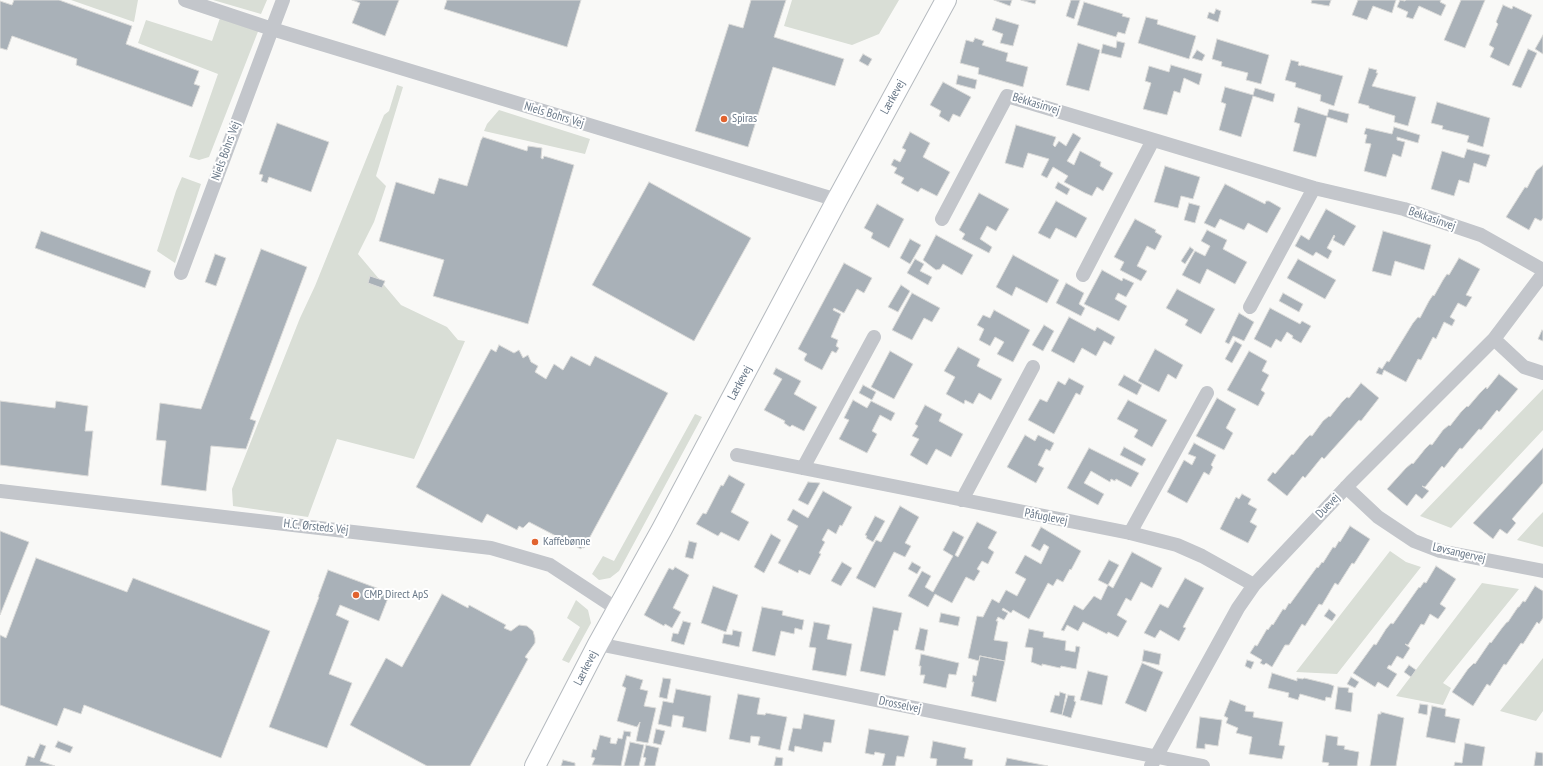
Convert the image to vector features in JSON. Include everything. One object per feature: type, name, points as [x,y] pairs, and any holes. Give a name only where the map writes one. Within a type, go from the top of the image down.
[{"type":"street","name":"Niels Bohrs Vej","points":[[185,0],[272,29],[837,200]]},
{"type":"street","name":"Niels Bohrs Vej","points":[[181,273],[283,0]]},
{"type":"street","name":"Lærkevej","points":[[535,766],[598,644],[662,529],[837,200],[946,0]]},
{"type":"street","name":"Bekkasinvej","points":[[942,219],[1007,96],[1314,188],[1404,209],[1481,236],[1543,270]]},
{"type":"street","points":[[1083,275],[1153,140]]},
{"type":"street","points":[[1250,307],[1314,188]]},
{"type":"street","name":"Duevej","points":[[1153,762],[1238,608],[1254,585],[1346,487],[1494,339],[1543,274]]},
{"type":"street","points":[[803,468],[874,336]]},
{"type":"street","points":[[1494,339],[1524,367],[1543,373]]},
{"type":"street","points":[[962,500],[1033,367]]},
{"type":"street","points":[[1130,533],[1207,393]]},
{"type":"street","name":"Påfuglevej","points":[[737,455],[1130,533],[1177,545],[1202,556],[1254,585]]},
{"type":"street","name":"Løvsangervej","points":[[1346,487],[1378,517],[1414,541],[1440,551],[1543,571]]},
{"type":"street","name":"H.C. Ørsteds Vej","points":[[0,491],[491,548],[550,565],[617,609]]},
{"type":"street","name":"Drosselvej","points":[[598,644],[1153,762],[1203,766]]},
{"type":"shaded area","points":[[71,0],[138,0],[134,22]]},
{"type":"shaded area","points":[[213,0],[267,0],[261,14]]},
{"type":"shaded area","points":[[792,0],[899,0],[879,34],[852,45],[784,26]]},
{"type":"shaded area","points":[[220,18],[259,29],[209,157],[199,160],[189,157],[218,74],[138,43],[146,20],[212,41]]},
{"type":"shaded area","points":[[397,85],[403,87],[376,176],[386,186],[374,222],[358,254],[401,305],[447,327],[458,340],[465,341],[414,459],[337,439],[308,517],[233,506],[232,489],[300,318],[315,286],[384,115],[389,111]]},
{"type":"shaded area","points":[[499,110],[590,139],[585,154],[484,131],[487,124]]},
{"type":"shaded area","points":[[182,177],[201,184],[175,263],[157,251],[176,191]]},
{"type":"shaded area","points":[[1543,389],[1543,430],[1451,528],[1420,516]]},
{"type":"shaded area","points":[[695,414],[702,417],[619,571],[610,578],[599,580],[592,574],[603,556],[614,561]]},
{"type":"shaded area","points":[[1543,512],[1543,547],[1517,540],[1536,519]]},
{"type":"shaded area","points":[[1390,551],[1406,562],[1421,567],[1337,674],[1296,672]]},
{"type":"shaded area","points":[[1482,583],[1519,589],[1443,683],[1451,688],[1443,705],[1396,696]]},
{"type":"shaded area","points":[[576,600],[588,610],[591,623],[569,663],[562,660],[580,627],[567,618]]},
{"type":"shaded area","points":[[1543,658],[1543,711],[1536,721],[1500,711]]},
{"type":"building","points":[[14,0],[59,0],[132,26],[126,44],[199,71],[194,84],[200,86],[192,107],[76,65],[77,59],[12,36],[7,50],[0,48],[0,1],[12,5]]},
{"type":"building","points":[[352,0],[399,0],[385,36],[352,23],[360,3]]},
{"type":"building","points":[[447,0],[581,0],[567,47],[444,9]]},
{"type":"building","points":[[751,0],[786,0],[774,37],[844,59],[835,86],[773,67],[748,147],[695,131],[729,24],[743,28]]},
{"type":"building","points":[[994,0],[1012,0],[1010,6]]},
{"type":"building","points":[[1021,0],[1036,0],[1035,4]]},
{"type":"building","points":[[1071,0],[1080,0],[1074,19],[1066,16]]},
{"type":"building","points":[[1312,0],[1331,0],[1329,6],[1311,3]]},
{"type":"building","points":[[1358,0],[1396,0],[1392,13],[1373,6],[1367,20],[1352,15]]},
{"type":"building","points":[[1400,0],[1441,0],[1440,2],[1446,5],[1441,16],[1419,6],[1413,19],[1406,17],[1408,12],[1397,7]]},
{"type":"building","points":[[1461,0],[1485,0],[1465,48],[1444,40]]},
{"type":"building","points":[[1084,2],[1123,14],[1122,16],[1130,18],[1125,34],[1118,32],[1116,37],[1077,25]]},
{"type":"building","points":[[1503,5],[1512,9],[1513,6],[1532,15],[1509,66],[1490,57],[1494,48],[1489,45],[1498,24],[1496,22]]},
{"type":"building","points":[[1216,9],[1221,11],[1218,22],[1207,18],[1209,12],[1214,14]]},
{"type":"building","points":[[1146,17],[1158,20],[1157,24],[1196,36],[1189,59],[1138,43]]},
{"type":"building","points":[[996,18],[1019,25],[1013,46],[1000,43],[1003,34],[992,30]]},
{"type":"building","points":[[1543,35],[1543,54],[1535,49]]},
{"type":"building","points":[[975,38],[984,41],[982,45],[1008,53],[1006,61],[1028,67],[1023,87],[978,74],[979,68],[960,63],[966,40],[973,42]]},
{"type":"building","points":[[1217,39],[1269,55],[1261,84],[1246,80],[1248,73],[1221,66],[1222,62],[1212,59]]},
{"type":"building","points":[[1117,41],[1125,43],[1121,58],[1101,53],[1103,44],[1116,48]]},
{"type":"building","points":[[1078,43],[1100,50],[1089,91],[1066,85]]},
{"type":"building","points":[[1528,49],[1537,53],[1521,88],[1512,85]]},
{"type":"building","points":[[1197,50],[1205,55],[1202,61],[1192,58]]},
{"type":"building","points":[[863,54],[872,59],[868,66],[859,61]]},
{"type":"building","points":[[1291,60],[1299,62],[1298,65],[1301,66],[1343,76],[1334,106],[1320,101],[1321,95],[1295,87],[1296,83],[1285,80]]},
{"type":"building","points":[[1171,65],[1202,74],[1199,85],[1184,78],[1180,93],[1174,91],[1167,115],[1143,109],[1151,83],[1145,81],[1149,66],[1169,72]]},
{"type":"building","points":[[1369,68],[1377,70],[1376,73],[1378,73],[1372,86],[1416,97],[1408,126],[1394,122],[1395,116],[1358,103]]},
{"type":"building","points":[[958,75],[977,80],[975,89],[956,84]]},
{"type":"building","points":[[943,82],[971,97],[960,117],[953,114],[949,122],[939,116],[941,111],[930,105]]},
{"type":"building","points":[[1225,87],[1253,95],[1255,88],[1275,94],[1273,102],[1253,96],[1241,137],[1219,130],[1226,104],[1221,102]]},
{"type":"building","points":[[1437,102],[1490,118],[1483,147],[1467,142],[1469,136],[1442,129],[1443,126],[1431,123]]},
{"type":"building","points":[[1298,107],[1327,116],[1329,109],[1349,114],[1347,123],[1327,117],[1316,157],[1293,151],[1300,124],[1294,122]]},
{"type":"building","points":[[277,123],[329,142],[311,192],[269,177],[267,183],[261,181],[263,175],[259,174]]},
{"type":"building","points":[[1016,125],[1056,137],[1053,145],[1055,147],[1059,141],[1066,146],[1073,133],[1081,138],[1067,161],[1074,165],[1080,151],[1101,162],[1100,166],[1113,173],[1103,191],[1097,187],[1092,196],[1085,193],[1064,182],[1068,176],[1053,167],[1047,178],[1041,175],[1049,159],[1028,153],[1023,168],[1005,163]]},
{"type":"building","points":[[1394,127],[1420,135],[1418,143],[1397,137],[1397,140],[1405,142],[1401,157],[1393,154],[1386,177],[1364,171],[1371,144],[1365,143],[1367,135],[1364,134],[1366,128],[1392,134]]},
{"type":"building","points":[[910,132],[930,143],[923,157],[950,172],[937,196],[921,188],[918,192],[901,183],[904,178],[894,173],[897,168],[891,165],[894,159],[900,162],[906,150],[902,148]]},
{"type":"building","points":[[483,137],[527,151],[528,146],[542,148],[541,158],[543,159],[544,156],[574,165],[528,324],[433,296],[444,260],[379,241],[396,182],[434,194],[439,178],[467,186]]},
{"type":"building","points":[[1467,149],[1490,155],[1486,167],[1474,163],[1469,183],[1459,180],[1454,196],[1431,189],[1442,151],[1464,158]]},
{"type":"building","points":[[1543,165],[1543,218],[1541,221],[1535,218],[1529,230],[1506,217],[1525,187],[1527,188],[1536,171]]},
{"type":"building","points":[[1165,166],[1200,177],[1193,199],[1181,196],[1178,208],[1154,202]]},
{"type":"building","points":[[649,182],[751,238],[694,341],[592,285]]},
{"type":"building","points":[[1058,182],[1070,189],[1067,195],[1055,188]]},
{"type":"building","points":[[1225,184],[1265,204],[1266,201],[1269,201],[1281,208],[1267,233],[1248,223],[1244,230],[1220,219],[1215,228],[1204,223]]},
{"type":"building","points":[[979,193],[1009,209],[996,231],[987,226],[980,239],[992,247],[989,253],[962,239],[965,234],[959,230]]},
{"type":"building","points":[[1056,201],[1087,218],[1076,238],[1056,228],[1050,239],[1038,233]]},
{"type":"building","points":[[1189,203],[1200,206],[1195,223],[1184,220]]},
{"type":"building","points":[[877,204],[904,219],[889,248],[871,238],[873,233],[864,228]]},
{"type":"building","points":[[1326,209],[1356,226],[1344,246],[1333,240],[1334,235],[1327,248],[1332,251],[1328,259],[1316,252],[1313,256],[1295,246],[1301,235],[1309,240]]},
{"type":"building","points":[[1135,219],[1156,230],[1155,232],[1162,236],[1155,250],[1147,246],[1137,266],[1147,271],[1141,281],[1120,270],[1124,262],[1114,257]]},
{"type":"building","points":[[1207,230],[1227,240],[1223,249],[1247,262],[1235,284],[1207,269],[1200,284],[1182,275],[1195,251],[1205,256],[1210,246],[1201,241]]},
{"type":"building","points":[[41,231],[151,271],[145,288],[35,248]]},
{"type":"building","points":[[1383,231],[1431,245],[1424,270],[1395,261],[1391,276],[1372,271]]},
{"type":"building","points":[[936,235],[973,255],[962,275],[943,264],[940,269],[936,270],[923,260]]},
{"type":"building","points":[[910,239],[921,245],[910,264],[900,258]]},
{"type":"building","points":[[1190,247],[1194,250],[1185,264],[1181,261]]},
{"type":"building","points":[[261,249],[307,267],[250,419],[256,421],[246,449],[211,446],[206,491],[161,485],[166,441],[156,440],[160,403],[201,409]]},
{"type":"building","points":[[215,254],[226,258],[216,286],[205,282]]},
{"type":"building","points":[[1013,255],[1059,280],[1047,303],[1016,287],[1012,296],[996,287]]},
{"type":"building","points":[[1459,258],[1480,269],[1466,295],[1472,297],[1466,307],[1458,303],[1450,317],[1455,320],[1452,326],[1444,322],[1436,339],[1433,337],[1421,360],[1418,359],[1406,382],[1384,370],[1382,375],[1376,373],[1379,367],[1382,369],[1387,361],[1389,362],[1413,323],[1418,317],[1420,318],[1429,301],[1433,295],[1434,296],[1447,274],[1449,275]]},
{"type":"building","points":[[915,259],[924,264],[920,271],[932,277],[928,285],[907,273]]},
{"type":"building","points":[[1298,259],[1336,280],[1325,299],[1287,278]]},
{"type":"building","points":[[844,263],[872,278],[864,293],[857,289],[844,313],[834,308],[833,310],[841,314],[831,337],[838,340],[836,346],[839,348],[836,353],[832,351],[822,370],[805,361],[804,359],[807,354],[798,349]]},
{"type":"building","points":[[1102,270],[1122,281],[1123,278],[1134,283],[1126,297],[1118,293],[1115,299],[1127,306],[1119,321],[1084,304]]},
{"type":"building","points":[[370,276],[385,281],[382,288],[368,283]]},
{"type":"building","points":[[1066,283],[1084,293],[1079,304],[1085,308],[1081,316],[1056,303]]},
{"type":"building","points":[[901,285],[910,291],[898,312],[888,307]]},
{"type":"building","points":[[1177,289],[1215,309],[1201,334],[1185,325],[1188,320],[1166,308]]},
{"type":"building","points":[[912,293],[940,308],[932,322],[924,318],[912,340],[892,330]]},
{"type":"building","points":[[1283,293],[1303,304],[1299,312],[1279,301]]},
{"type":"building","points":[[1270,308],[1300,324],[1302,321],[1311,326],[1301,343],[1292,338],[1293,336],[1287,332],[1281,342],[1276,339],[1271,348],[1254,339]]},
{"type":"building","points":[[994,310],[1030,330],[1013,362],[997,354],[1004,342],[995,337],[990,346],[979,340],[984,329],[977,325],[983,315],[990,318]]},
{"type":"building","points":[[1239,313],[1254,322],[1244,341],[1233,336],[1229,344],[1225,342]]},
{"type":"building","points":[[1069,317],[1095,331],[1097,327],[1115,337],[1111,345],[1104,341],[1096,356],[1082,348],[1074,363],[1051,351]]},
{"type":"building","points":[[1044,325],[1054,331],[1043,351],[1032,345]]},
{"type":"building","points":[[1542,330],[1543,331],[1543,341],[1538,339]]},
{"type":"building","points":[[1235,341],[1242,345],[1232,363],[1225,359]]},
{"type":"building","points":[[499,345],[514,353],[519,350],[523,358],[528,355],[531,362],[538,366],[535,372],[546,379],[554,364],[563,370],[571,356],[590,366],[595,356],[668,393],[584,548],[582,547],[581,549],[529,522],[523,528],[519,526],[517,530],[487,514],[482,523],[416,487],[491,349],[496,352]]},
{"type":"building","points":[[958,347],[980,359],[977,366],[1002,379],[991,400],[979,393],[973,404],[965,400],[964,404],[946,394],[955,377],[944,371]]},
{"type":"building","points":[[1155,349],[1183,365],[1176,379],[1168,374],[1159,392],[1138,381]]},
{"type":"building","points":[[890,351],[913,364],[894,399],[871,387]]},
{"type":"building","points":[[1249,351],[1267,361],[1262,371],[1269,375],[1261,390],[1265,393],[1258,406],[1227,390]]},
{"type":"building","points":[[776,368],[801,381],[794,394],[817,407],[804,431],[792,425],[790,427],[784,423],[785,421],[764,410],[782,379],[773,374]]},
{"type":"building","points":[[1499,374],[1518,389],[1499,412],[1497,410],[1481,430],[1479,429],[1462,449],[1460,448],[1444,468],[1442,466],[1425,487],[1422,486],[1429,491],[1422,499],[1416,494],[1407,506],[1387,489],[1406,468],[1412,463],[1413,464],[1430,444],[1432,445],[1443,430],[1449,425],[1450,426],[1461,412],[1467,406],[1468,407],[1486,387],[1487,389]]},
{"type":"building","points":[[1124,375],[1142,385],[1137,395],[1118,385]]},
{"type":"building","points":[[1069,378],[1084,386],[1080,395],[1076,393],[1054,434],[1028,420],[1040,399],[1047,402],[1058,381],[1065,385]]},
{"type":"building","points":[[1361,383],[1379,398],[1361,421],[1359,420],[1324,459],[1322,457],[1305,478],[1303,476],[1287,496],[1267,480],[1273,472],[1275,474],[1310,435],[1312,436],[1323,421],[1329,416],[1330,417],[1347,397],[1349,398]]},
{"type":"building","points":[[863,385],[876,392],[872,400],[859,393]]},
{"type":"building","points":[[1217,398],[1236,409],[1226,428],[1233,433],[1224,450],[1196,436]]},
{"type":"building","points":[[853,400],[867,408],[871,401],[895,413],[891,421],[880,415],[872,431],[877,434],[867,453],[839,439],[849,420],[844,418]]},
{"type":"building","points":[[1128,400],[1167,420],[1152,447],[1134,437],[1138,430],[1117,419]]},
{"type":"building","points":[[0,401],[55,408],[56,401],[88,406],[85,431],[93,431],[88,476],[0,465]]},
{"type":"building","points":[[925,405],[942,414],[939,421],[963,434],[951,457],[936,449],[927,465],[910,455],[919,439],[912,436],[918,426],[915,424]]},
{"type":"building","points":[[1025,435],[1035,441],[1038,435],[1054,443],[1050,451],[1046,449],[1038,465],[1044,468],[1036,483],[1007,467]]},
{"type":"building","points":[[1194,443],[1216,455],[1211,465],[1213,467],[1209,475],[1204,472],[1187,503],[1167,492],[1184,460],[1192,465],[1196,457],[1188,454]]},
{"type":"building","points":[[1124,447],[1146,459],[1142,466],[1120,455]]},
{"type":"building","points":[[1089,448],[1139,473],[1131,487],[1116,479],[1115,481],[1111,479],[1110,482],[1091,471],[1084,483],[1104,494],[1098,505],[1067,488]]},
{"type":"building","points":[[1543,448],[1543,483],[1512,519],[1516,523],[1507,534],[1500,529],[1493,539],[1473,523]]},
{"type":"building","points":[[729,475],[745,484],[731,512],[749,522],[739,541],[721,532],[718,536],[696,524],[703,513],[706,514],[721,485],[723,486]]},
{"type":"building","points":[[808,482],[820,483],[808,505],[798,500]]},
{"type":"building","points":[[823,491],[852,507],[836,534],[828,529],[822,540],[825,542],[819,553],[821,554],[810,575],[799,570],[798,573],[778,563],[798,526],[787,520],[793,509],[808,518]]},
{"type":"building","points":[[1242,494],[1251,499],[1248,504],[1257,509],[1250,522],[1257,526],[1248,543],[1220,529],[1236,497],[1239,499]]},
{"type":"building","points":[[900,506],[919,517],[905,543],[911,546],[905,557],[894,552],[875,588],[856,578],[876,540],[881,542]]},
{"type":"building","points":[[875,516],[885,521],[873,542],[866,538],[867,536],[865,535]]},
{"type":"building","points":[[977,522],[997,532],[988,548],[994,552],[988,564],[982,561],[977,569],[980,571],[974,581],[966,577],[952,603],[935,594],[928,607],[908,596],[922,571],[931,576],[925,587],[933,592],[953,556],[943,550],[953,531],[964,537],[955,555],[958,557]]},
{"type":"building","points":[[1350,526],[1370,539],[1354,564],[1352,563],[1338,585],[1335,583],[1322,605],[1319,604],[1305,626],[1302,624],[1289,645],[1285,645],[1272,667],[1266,663],[1264,665],[1260,663],[1262,660],[1250,653],[1255,645],[1257,646],[1267,629],[1268,630],[1272,624],[1273,625],[1283,609],[1285,610],[1289,603],[1290,604],[1317,567],[1318,568],[1322,562],[1323,563],[1333,547],[1335,548],[1339,541],[1340,542]]},
{"type":"building","points":[[1041,527],[1081,551],[1071,570],[1070,569],[1063,582],[1057,579],[1053,586],[1048,583],[1029,619],[1013,610],[1011,613],[1003,608],[1002,610],[1008,613],[1004,620],[998,617],[996,621],[998,621],[994,640],[1008,642],[1005,661],[980,656],[979,661],[968,658],[977,616],[983,617],[992,599],[999,603],[1006,590],[1017,596],[1026,579],[1015,573],[1025,555],[1041,564],[1049,547],[1044,544],[1040,551],[1031,546]]},
{"type":"building","points":[[0,531],[29,542],[0,615]]},
{"type":"building","points":[[771,534],[781,540],[764,573],[754,567]]},
{"type":"building","points":[[689,541],[697,543],[693,559],[685,557]]},
{"type":"building","points":[[1132,552],[1162,568],[1152,588],[1141,582],[1131,601],[1126,598],[1117,615],[1127,621],[1118,637],[1108,632],[1107,634],[1083,622],[1078,631],[1067,625],[1064,631],[1061,630],[1074,605],[1083,610],[1094,596],[1101,600],[1108,585],[1113,588]]},
{"type":"building","points":[[36,558],[127,592],[133,578],[270,631],[221,758],[84,705],[81,714],[64,708],[57,726],[0,705],[0,635],[6,638]]},
{"type":"building","points":[[1109,560],[1119,565],[1108,585],[1098,580]]},
{"type":"building","points":[[842,562],[852,568],[841,586],[831,581]]},
{"type":"building","points":[[912,562],[921,567],[917,574],[908,569]]},
{"type":"building","points":[[1436,566],[1456,579],[1440,604],[1446,608],[1438,619],[1430,614],[1424,625],[1421,624],[1408,645],[1405,644],[1410,648],[1403,659],[1397,656],[1391,666],[1389,665],[1387,668],[1397,674],[1388,688],[1378,682],[1375,687],[1353,673],[1374,644],[1376,645],[1386,629],[1391,623],[1393,624],[1419,587],[1420,588],[1424,582],[1426,583]]},
{"type":"building","points":[[675,567],[689,575],[673,608],[681,612],[672,628],[665,624],[664,626],[644,615],[669,568],[673,570]]},
{"type":"building","points":[[328,570],[390,593],[379,621],[340,605],[336,615],[349,621],[329,674],[352,683],[327,748],[269,727]]},
{"type":"building","points":[[1185,578],[1204,588],[1183,627],[1186,628],[1179,641],[1160,630],[1155,638],[1144,633],[1160,604],[1168,608]]},
{"type":"building","points":[[713,586],[738,595],[726,632],[701,623]]},
{"type":"building","points":[[1535,586],[1543,591],[1543,618],[1539,624],[1537,622],[1523,644],[1521,643],[1506,665],[1504,664],[1490,686],[1487,684],[1473,706],[1452,692],[1468,669],[1474,663],[1475,664],[1490,642],[1491,643],[1508,622],[1518,607],[1523,601],[1525,602]]},
{"type":"building","points":[[442,594],[468,608],[469,605],[506,625],[504,628],[511,631],[519,625],[527,626],[533,631],[535,638],[535,643],[525,657],[528,659],[470,766],[427,766],[350,725],[386,658],[402,667]]},
{"type":"building","points":[[762,607],[783,611],[782,615],[804,620],[802,630],[795,628],[794,634],[781,631],[775,656],[752,651]]},
{"type":"building","points":[[873,607],[902,613],[898,631],[894,630],[885,676],[860,671]]},
{"type":"building","points":[[1329,609],[1336,615],[1332,621],[1324,616]]},
{"type":"building","points":[[941,613],[960,617],[958,626],[939,622]]},
{"type":"building","points":[[683,621],[691,623],[684,645],[671,641],[673,633],[678,634]]},
{"type":"building","points":[[814,622],[830,625],[827,639],[852,644],[846,676],[812,670],[816,648],[809,647]]},
{"type":"building","points":[[920,628],[928,630],[924,651],[915,649]]},
{"type":"building","points":[[1029,629],[1044,632],[1043,637],[1066,641],[1065,650],[1075,652],[1076,646],[1080,647],[1076,669],[1061,666],[1060,668],[1042,664],[1042,666],[1031,662],[1033,648],[1025,647]]},
{"type":"building","points":[[733,630],[742,632],[739,647],[722,643],[724,634],[732,635]]},
{"type":"building","points":[[1144,650],[1161,654],[1159,665],[1142,661]]},
{"type":"building","points":[[921,654],[959,663],[956,675],[949,674],[946,688],[923,683],[925,675],[920,675],[921,666],[919,666]]},
{"type":"building","points":[[980,656],[1005,661],[996,702],[971,696],[974,682],[972,682],[973,675],[976,676]]},
{"type":"building","points":[[1247,660],[1254,662],[1251,669],[1245,666]]},
{"type":"building","points":[[1142,663],[1163,672],[1146,712],[1125,703]]},
{"type":"building","points":[[1409,665],[1416,670],[1411,677],[1404,672]]},
{"type":"building","points":[[1088,671],[1108,676],[1102,705],[1080,700]]},
{"type":"building","points":[[1272,673],[1297,681],[1297,678],[1304,678],[1334,686],[1331,698],[1326,697],[1325,701],[1300,694],[1298,700],[1288,697],[1289,693],[1268,688]]},
{"type":"building","points":[[626,675],[643,680],[640,689],[648,691],[644,706],[656,708],[648,743],[636,741],[640,722],[637,727],[617,721],[626,688],[622,686]]},
{"type":"building","points":[[1351,677],[1359,682],[1355,688],[1347,684]]},
{"type":"building","points":[[663,678],[671,679],[667,699],[659,697]]},
{"type":"building","points":[[1338,687],[1349,688],[1348,692],[1353,693],[1351,712],[1335,709]]},
{"type":"building","points":[[676,689],[711,696],[706,732],[682,727],[684,717],[673,715],[671,727],[658,724],[663,701],[673,703]]},
{"type":"building","points":[[1060,692],[1066,694],[1062,715],[1050,712],[1055,695],[1059,696]]},
{"type":"building","points":[[738,694],[760,698],[757,714],[765,715],[766,713],[787,717],[780,750],[758,745],[760,737],[751,736],[750,743],[729,739]]},
{"type":"building","points":[[1068,695],[1075,696],[1074,701],[1076,702],[1071,718],[1062,715]]},
{"type":"building","points":[[1230,700],[1246,706],[1245,711],[1254,712],[1253,717],[1283,722],[1279,745],[1285,746],[1282,759],[1249,754],[1252,737],[1236,733],[1238,728],[1226,723],[1228,718],[1224,716]]},
{"type":"building","points":[[1420,704],[1428,705],[1427,715],[1418,713]]},
{"type":"building","points":[[1432,706],[1446,709],[1445,716],[1460,719],[1455,743],[1426,737]]},
{"type":"building","points":[[1381,712],[1404,718],[1396,766],[1370,766],[1378,714],[1381,714]]},
{"type":"building","points":[[804,714],[835,720],[831,743],[824,742],[822,752],[795,746],[794,752],[788,750],[793,728],[801,729]]},
{"type":"building","points":[[1200,717],[1222,720],[1218,746],[1205,744],[1205,749],[1196,748]]},
{"type":"building","points":[[656,729],[665,731],[661,745],[653,743]]},
{"type":"building","points":[[869,729],[909,736],[904,757],[897,756],[895,766],[882,766],[885,754],[875,752],[874,755],[865,753]]},
{"type":"building","points":[[624,731],[631,732],[630,737],[627,736],[621,766],[592,765],[595,758],[591,757],[593,749],[596,750],[600,735],[611,738],[610,743],[616,744],[618,738],[622,739]]},
{"type":"building","points":[[1326,735],[1338,737],[1337,745],[1345,746],[1344,749],[1359,752],[1357,766],[1328,766],[1329,763],[1322,762]]},
{"type":"building","points":[[58,741],[73,747],[70,753],[55,747]]},
{"type":"building","points":[[933,741],[966,748],[964,758],[973,760],[972,766],[936,766],[937,759],[930,758]]},
{"type":"building","points":[[630,742],[644,745],[639,766],[624,766]]},
{"type":"building","points":[[1465,743],[1485,747],[1482,766],[1454,766],[1455,762],[1462,763]]},
{"type":"building","points":[[40,744],[46,746],[40,761],[55,766],[25,766],[28,756],[34,758]]},
{"type":"building","points":[[646,745],[659,748],[655,766],[644,766],[646,758],[643,757]]},
{"type":"building","points":[[1536,752],[1543,753],[1543,766],[1534,766]]},
{"type":"building","points":[[776,757],[783,758],[782,766],[774,766]]},
{"type":"building","points":[[1007,758],[1048,766],[1005,766]]},
{"type":"building","points":[[563,760],[575,763],[575,766],[561,766]]},
{"type":"place","name":"Spiras","points":[[724,119]]},
{"type":"place","name":"Kaffebønne","points":[[535,542]]},
{"type":"place","name":"CMP Direct ApS","points":[[356,595]]}]
